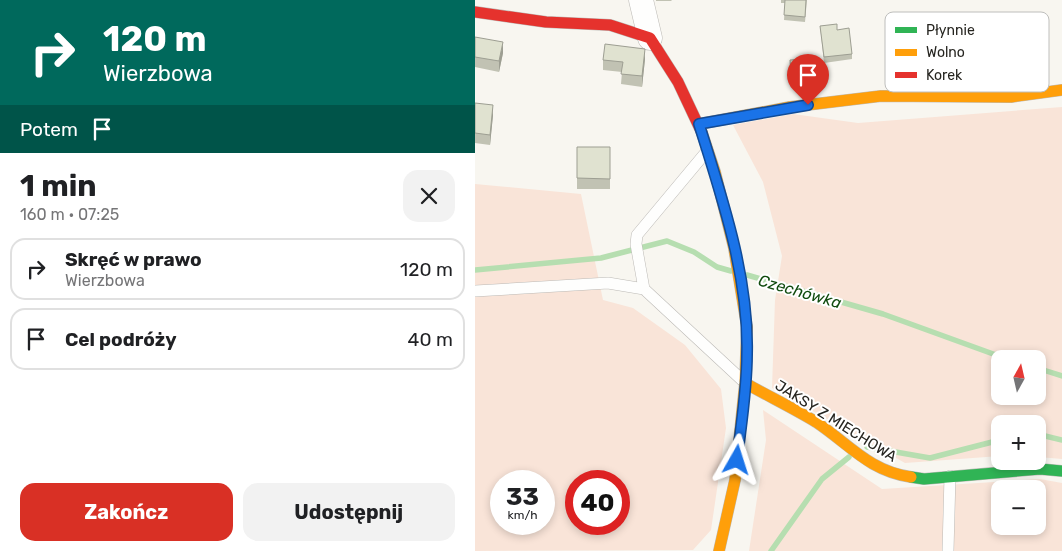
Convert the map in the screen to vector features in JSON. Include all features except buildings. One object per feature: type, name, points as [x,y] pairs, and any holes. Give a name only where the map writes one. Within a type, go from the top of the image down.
[{"type":"street","points":[[641,0],[650,38],[678,82],[699,124],[715,172],[734,248],[742,291],[747,336],[745,383],[735,480],[719,551]]},
{"type":"street","points":[[475,12],[546,22],[610,25],[650,38]]},
{"type":"street","points":[[1049,92],[1062,90]]},
{"type":"street","points":[[699,124],[790,107],[881,96],[1011,97],[1047,92]]},
{"type":"street","name":"JAKSY Z MIECHOWA","points":[[745,383],[815,422],[866,460],[890,474],[924,479],[1039,469],[1062,471]]},
{"type":"lane","points":[[644,290],[636,244],[637,235],[707,150]]},
{"type":"lane","points":[[475,291],[608,284],[644,290],[745,383]]},
{"type":"lane","points":[[948,551],[950,476]]},
{"type":"shaded area","points":[[1062,107],[1062,459],[1046,458],[1046,415],[991,415],[991,457],[905,463],[772,388],[775,300],[782,256],[763,182],[733,125],[793,114],[858,123]]},
{"type":"shaded area","points":[[475,184],[581,194],[603,300],[633,308],[685,345],[721,389],[726,428],[711,530],[693,550],[475,551]]},
{"type":"shaded area","points":[[763,410],[882,489],[991,482],[991,535],[1046,535],[1046,480],[1062,483],[1062,551],[749,551],[766,440]]},
{"type":"waterway","name":"Czechówka","points":[[475,270],[601,258],[667,241],[694,252],[717,267],[731,271]]},
{"type":"waterway","name":"Czechówka","points":[[747,275],[883,314],[991,353]]},
{"type":"waterway","name":"Czechówka","points":[[1046,371],[1062,376]]},
{"type":"waterway","points":[[1046,436],[1062,440]]},
{"type":"waterway","points":[[867,447],[930,458],[991,442]]},
{"type":"waterway","points":[[771,551],[822,479],[849,457]]},
{"type":"traffic: fast","points":[[911,477],[924,479],[1040,469],[1062,471]]},
{"type":"traffic: slow","points":[[1049,92],[1062,90]]},
{"type":"traffic: slow","points":[[699,124],[790,107],[881,96],[1011,97],[1047,92]]},
{"type":"traffic: slow","points":[[702,133],[715,172],[734,248],[747,327],[745,383],[735,480],[719,551]]},
{"type":"traffic: slow","points":[[745,383],[816,422],[871,463],[896,474],[911,477]]},
{"type":"traffic: jam","points":[[475,12],[546,22],[610,25],[650,38],[678,82],[702,133]]},
{"type":"route","points":[[737,460],[745,383],[747,328],[734,248],[715,172],[699,124],[808,105]]}]
